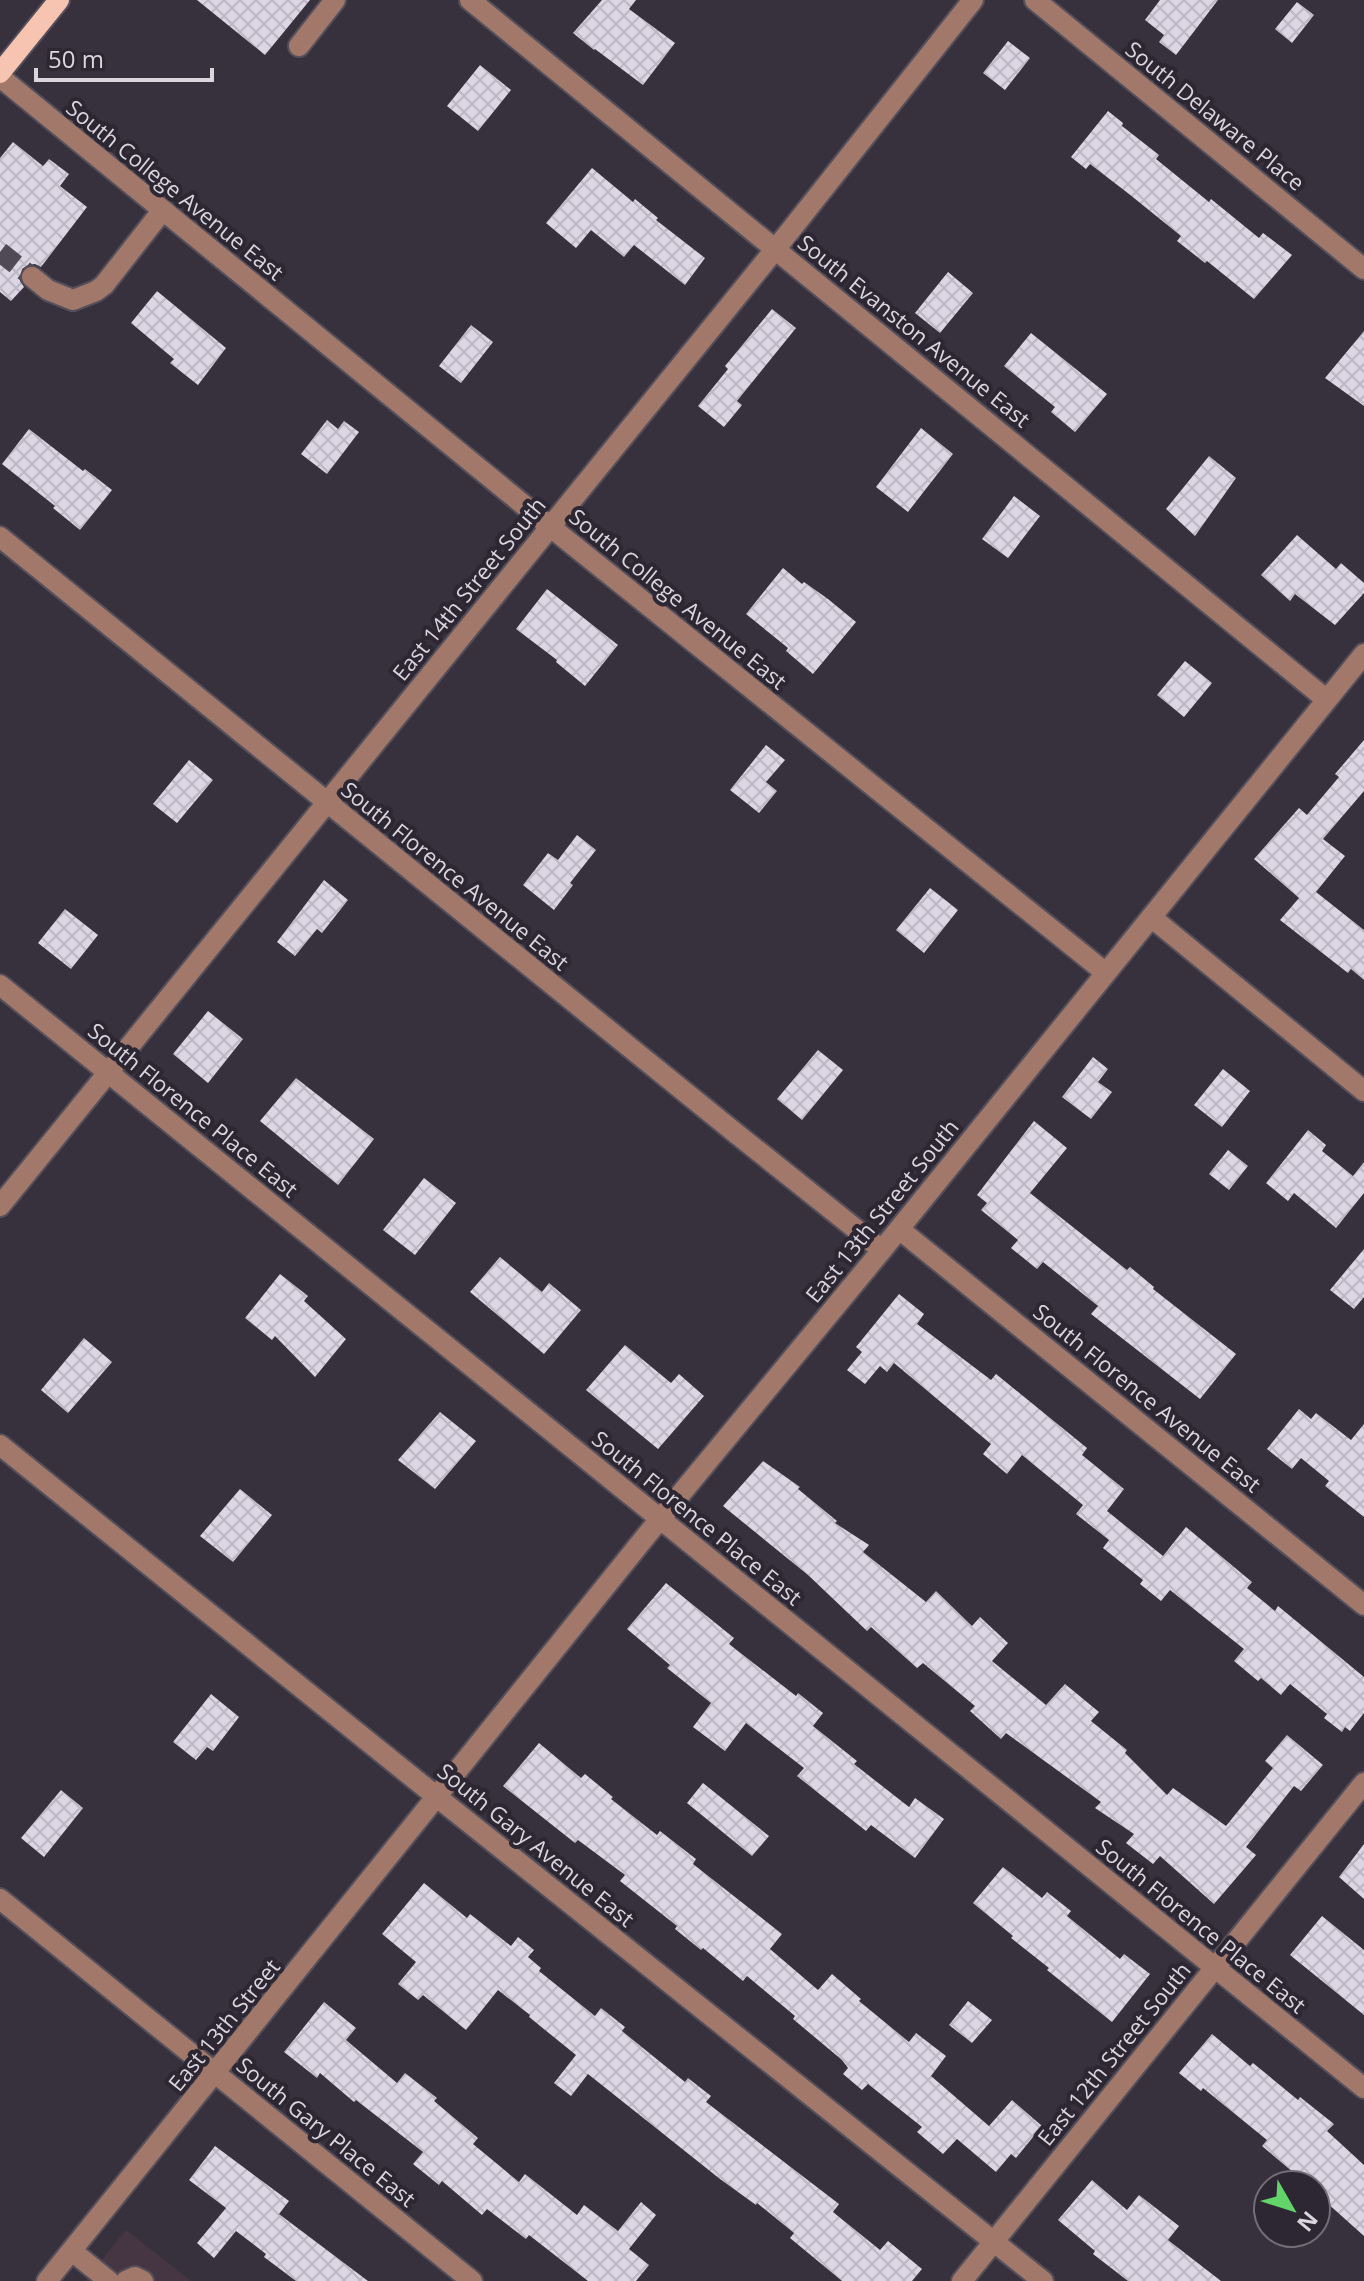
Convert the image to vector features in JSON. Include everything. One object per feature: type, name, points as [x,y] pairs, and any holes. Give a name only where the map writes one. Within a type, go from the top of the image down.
[{"type":"main road","points":[[0,75],[59,0]]},
{"type":"street","points":[[299,46],[335,0]]},
{"type":"street","name":"South Evanston Avenue East","points":[[470,0],[1327,700]]},
{"type":"street","name":"East 14th Street South","points":[[0,1206],[973,0]]},
{"type":"street","name":"South Delaware Place","points":[[1035,0],[1364,269]]},
{"type":"street","name":"South College Avenue East","points":[[0,75],[550,527],[1106,973]]},
{"type":"street","points":[[32,277],[48,290],[73,300],[96,291],[162,211]]},
{"type":"street","name":"South Florence Avenue East","points":[[0,537],[882,1250]]},
{"type":"street","name":"East 13th Street South","points":[[437,1797],[1364,654]]},
{"type":"street","points":[[1151,917],[1364,1091]]},
{"type":"street","name":"South Florence Place East","points":[[0,985],[1364,2088]]},
{"type":"street","name":"South Florence Avenue East","points":[[899,1229],[1364,1605]]},
{"type":"street","name":"South Gary Avenue East","points":[[0,1445],[1043,2281]]},
{"type":"street","name":"East 12th Street South","points":[[962,2281],[1364,1783]]},
{"type":"street","name":"East 13th Street","points":[[47,2281],[437,1797]]},
{"type":"street","name":"South Gary Place East","points":[[0,1899],[472,2281]]},
{"type":"street","points":[[72,2251],[109,2281]]},
{"type":"street","points":[[126,2281],[135,2277],[143,2281]]},
{"type":"shaded area","points":[[126,2230],[191,2281],[85,2281]]},
{"type":"building","points":[[197,0],[310,0],[265,55]]},
{"type":"building","points":[[602,0],[636,0],[629,9],[675,43],[643,85],[573,33]]},
{"type":"building","points":[[1160,0],[1218,0],[1176,55],[1159,42],[1164,35],[1145,20]]},
{"type":"building","points":[[1297,2],[1314,15],[1292,43],[1275,29]]},
{"type":"building","points":[[1008,41],[1030,58],[1005,90],[983,73]]},
{"type":"building","points":[[480,65],[511,90],[478,131],[447,106]]},
{"type":"building","points":[[1108,111],[1159,155],[1156,159],[1209,202],[1211,199],[1259,238],[1263,233],[1292,255],[1254,299],[1177,241],[1181,236],[1129,194],[1090,164],[1086,169],[1071,157]]},
{"type":"building","points":[[13,142],[43,166],[49,159],[69,174],[60,186],[87,207],[41,267],[35,264],[22,269],[20,281],[24,287],[11,301],[0,292],[0,158]]},
{"type":"building","points":[[592,168],[633,202],[635,199],[658,218],[656,220],[705,258],[685,285],[634,245],[624,257],[591,230],[576,248],[546,223]]},
{"type":"building","points":[[948,272],[973,293],[940,333],[915,313]]},
{"type":"building","points":[[157,291],[226,348],[198,385],[170,363],[174,359],[131,323]]},
{"type":"building","points":[[772,309],[796,328],[737,401],[742,405],[724,427],[698,406],[728,369],[725,366]]},
{"type":"building","points":[[471,325],[493,342],[461,383],[439,366]]},
{"type":"building","points":[[1364,331],[1364,406],[1325,378]]},
{"type":"building","points":[[1031,333],[1107,394],[1075,432],[1051,412],[1055,407],[1004,366]]},
{"type":"building","points":[[327,420],[338,429],[344,421],[359,432],[327,474],[301,454]]},
{"type":"building","points":[[921,428],[953,454],[908,512],[876,487]]},
{"type":"building","points":[[29,429],[112,490],[80,530],[2,464]]},
{"type":"building","points":[[1209,456],[1236,478],[1195,536],[1166,509]]},
{"type":"building","points":[[1014,496],[1040,516],[1008,558],[982,539]]},
{"type":"building","points":[[1297,535],[1336,569],[1341,563],[1364,583],[1364,593],[1335,625],[1295,594],[1290,601],[1261,575]]},
{"type":"building","points":[[783,568],[856,622],[813,674],[786,651],[788,648],[746,614]]},
{"type":"building","points":[[547,589],[618,645],[585,686],[516,629]]},
{"type":"building","points":[[1185,661],[1212,683],[1184,717],[1157,695]]},
{"type":"building","points":[[1364,740],[1364,791],[1323,839],[1345,856],[1316,892],[1364,930],[1364,980],[1351,969],[1348,973],[1280,920],[1299,898],[1254,859],[1299,808],[1307,815],[1339,777],[1335,774]]},
{"type":"building","points":[[766,745],[785,760],[766,782],[777,791],[759,813],[730,790]]},
{"type":"building","points":[[189,760],[213,780],[177,823],[153,804]]},
{"type":"building","points":[[577,835],[596,850],[554,910],[523,885],[548,853],[558,860]]},
{"type":"building","points":[[324,880],[348,900],[322,933],[317,929],[295,956],[277,942]]},
{"type":"building","points":[[930,888],[958,910],[924,953],[896,930]]},
{"type":"building","points":[[65,909],[98,935],[71,969],[38,943]]},
{"type":"building","points":[[208,1011],[243,1039],[208,1083],[173,1054]]},
{"type":"building","points":[[818,1050],[843,1070],[802,1120],[777,1099]]},
{"type":"building","points":[[1093,1057],[1108,1069],[1098,1082],[1112,1092],[1091,1119],[1062,1097]]},
{"type":"building","points":[[1223,1069],[1250,1091],[1222,1127],[1194,1105]]},
{"type":"building","points":[[296,1078],[374,1139],[338,1185],[260,1121]]},
{"type":"building","points":[[1034,1121],[1067,1148],[1030,1193],[1127,1270],[1130,1267],[1153,1289],[1236,1354],[1200,1399],[1091,1314],[1098,1306],[1043,1262],[1037,1269],[1011,1248],[1018,1240],[981,1210],[987,1203],[977,1195]]},
{"type":"building","points":[[1308,1130],[1326,1145],[1322,1151],[1353,1176],[1364,1162],[1364,1193],[1336,1228],[1294,1193],[1288,1201],[1266,1183]]},
{"type":"building","points":[[1228,1150],[1248,1166],[1229,1190],[1209,1174]]},
{"type":"building","points":[[424,1178],[456,1203],[415,1255],[383,1230]]},
{"type":"building","points":[[1364,1249],[1364,1297],[1354,1309],[1330,1290]]},
{"type":"building","points":[[500,1257],[542,1292],[549,1283],[581,1310],[544,1354],[470,1292]]},
{"type":"building","points":[[280,1274],[308,1296],[304,1301],[346,1339],[315,1377],[275,1336],[272,1340],[245,1318]]},
{"type":"building","points":[[899,1294],[924,1314],[917,1324],[991,1380],[996,1374],[1087,1448],[1082,1455],[1124,1489],[1107,1511],[1163,1556],[1186,1527],[1252,1582],[1247,1588],[1275,1611],[1278,1606],[1364,1677],[1364,1713],[1350,1731],[1345,1727],[1342,1732],[1324,1718],[1327,1714],[1290,1684],[1281,1695],[1261,1678],[1258,1681],[1234,1661],[1244,1649],[1170,1590],[1161,1601],[1140,1584],[1143,1580],[1103,1548],[1109,1540],[1076,1514],[1083,1505],[1022,1455],[1007,1474],[983,1454],[991,1444],[894,1363],[887,1372],[880,1366],[865,1384],[847,1370],[862,1352],[856,1347]]},
{"type":"building","points":[[84,1338],[112,1362],[68,1413],[41,1390]]},
{"type":"building","points":[[625,1345],[671,1383],[679,1374],[704,1396],[658,1449],[586,1390]]},
{"type":"building","points":[[1299,1409],[1311,1419],[1316,1413],[1351,1440],[1364,1424],[1364,1517],[1325,1486],[1329,1481],[1301,1458],[1292,1469],[1267,1449]]},
{"type":"building","points":[[440,1412],[476,1441],[435,1489],[398,1460]]},
{"type":"building","points":[[763,1461],[800,1487],[798,1489],[837,1521],[835,1523],[869,1545],[863,1552],[926,1602],[936,1591],[972,1626],[980,1617],[1008,1643],[992,1661],[1046,1705],[1065,1684],[1099,1712],[1091,1721],[1127,1750],[1125,1753],[1167,1795],[1173,1788],[1226,1826],[1273,1768],[1265,1761],[1287,1735],[1323,1765],[1301,1791],[1294,1786],[1246,1847],[1256,1855],[1214,1904],[1160,1856],[1153,1864],[1126,1843],[1134,1834],[1095,1808],[1101,1802],[1006,1733],[1001,1739],[970,1711],[975,1706],[923,1663],[917,1668],[871,1627],[867,1631],[808,1575],[723,1506]]},
{"type":"building","points":[[240,1489],[272,1515],[233,1562],[200,1536]]},
{"type":"building","points":[[666,1583],[734,1638],[729,1644],[823,1713],[813,1726],[857,1761],[854,1764],[909,1807],[915,1798],[944,1819],[915,1858],[871,1825],[866,1831],[797,1776],[804,1768],[746,1723],[725,1751],[693,1727],[711,1703],[667,1668],[670,1665],[627,1629]]},
{"type":"building","points":[[211,1694],[239,1717],[213,1751],[207,1747],[196,1760],[173,1742]]},
{"type":"building","points":[[539,1743],[581,1778],[585,1774],[657,1835],[660,1831],[696,1859],[693,1864],[782,1934],[770,1949],[818,1990],[832,1974],[909,2042],[916,2033],[946,2056],[931,2076],[989,2126],[1012,2100],[1042,2126],[1016,2158],[1011,2154],[996,2172],[957,2139],[943,2154],[917,2132],[922,2127],[868,2084],[862,2090],[843,2074],[848,2068],[842,2060],[793,2019],[795,2016],[747,1976],[743,1981],[703,1948],[701,1950],[675,1929],[677,1926],[620,1881],[625,1875],[578,1840],[575,1843],[503,1786]]},
{"type":"building","points":[[703,1783],[769,1836],[752,1856],[687,1803]]},
{"type":"building","points":[[61,1790],[83,1808],[44,1857],[21,1838]]},
{"type":"building","points":[[1364,1844],[1364,1899],[1339,1877]]},
{"type":"building","points":[[1003,1867],[1042,1898],[1047,1892],[1071,1911],[1067,1916],[1120,1959],[1124,1954],[1150,1974],[1112,2022],[1047,1970],[1049,1968],[973,1903]]},
{"type":"building","points":[[424,1883],[467,1918],[470,1914],[511,1946],[518,1937],[534,1950],[528,1957],[541,1968],[539,1971],[595,2016],[601,2008],[625,2027],[622,2031],[685,2082],[688,2078],[711,2096],[706,2102],[839,2204],[833,2212],[880,2250],[888,2241],[922,2269],[912,2281],[842,2281],[790,2238],[794,2233],[757,2203],[720,2179],[588,2074],[571,2096],[554,2083],[576,2055],[498,1990],[466,2030],[423,1995],[418,2000],[398,1984],[416,1962],[382,1934]]},
{"type":"building","points":[[1322,1916],[1364,1950],[1364,2015],[1290,1955]]},
{"type":"building","points":[[968,2001],[992,2020],[972,2043],[949,2025]]},
{"type":"building","points":[[324,2002],[356,2028],[346,2040],[397,2083],[405,2073],[437,2098],[434,2101],[478,2138],[473,2144],[519,2182],[525,2174],[577,2215],[584,2205],[618,2231],[641,2202],[656,2215],[629,2249],[649,2265],[636,2281],[588,2281],[529,2235],[526,2239],[487,2209],[482,2215],[442,2181],[439,2185],[413,2164],[423,2152],[320,2073],[317,2078],[284,2052]]},
{"type":"building","points":[[1212,2034],[1250,2066],[1253,2063],[1298,2100],[1300,2097],[1334,2124],[1327,2131],[1364,2165],[1364,2236],[1332,2207],[1332,2169],[1289,2169],[1262,2146],[1267,2140],[1203,2088],[1201,2091],[1179,2073]]},
{"type":"building","points":[[215,2146],[289,2201],[279,2214],[368,2281],[296,2281],[236,2231],[214,2258],[197,2243],[226,2208],[189,2180]]},
{"type":"building","points":[[1092,2180],[1127,2210],[1139,2195],[1179,2226],[1168,2240],[1221,2281],[1128,2281],[1093,2254],[1095,2251],[1058,2220]]},
{"type":"tunnel","points":[[0,252],[32,277]]}]
